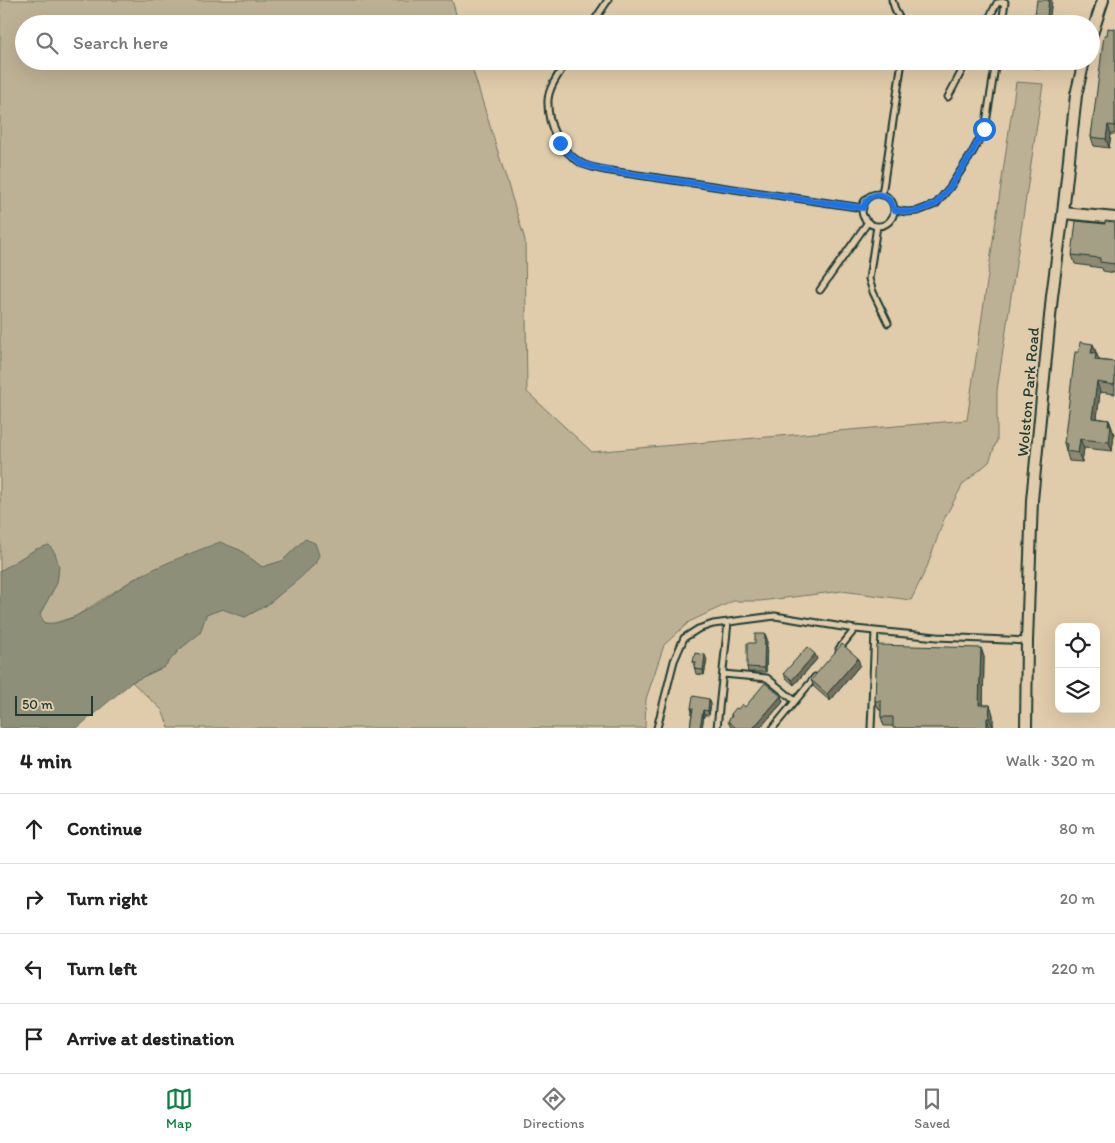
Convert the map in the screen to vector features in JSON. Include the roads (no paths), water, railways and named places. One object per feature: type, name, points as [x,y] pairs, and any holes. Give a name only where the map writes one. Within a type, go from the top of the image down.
[{"type":"street","points":[[1099,15],[1104,1]]},
{"type":"street","name":"Wolston Park Road","points":[[1026,728],[1032,500],[1052,296],[1076,95],[1082,70]]},
{"type":"street","points":[[1063,213],[1115,218]]},
{"type":"lane","points":[[598,15],[608,0]]},
{"type":"lane","points":[[892,0],[898,15]]},
{"type":"lane","points":[[991,15],[998,3],[1005,2],[1003,15]]},
{"type":"lane","points":[[561,70],[548,99],[552,128],[568,153],[582,164],[604,170],[863,208]]},
{"type":"lane","points":[[882,195],[901,70]]},
{"type":"lane","points":[[948,97],[962,70]]},
{"type":"lane","points":[[894,210],[918,211],[936,204],[950,187],[971,155],[984,129],[994,70]]},
{"type":"lane","points":[[882,195],[891,200],[894,210],[891,220],[882,226],[877,226],[864,218],[863,208],[864,203],[872,196],[882,195]]},
{"type":"lane","points":[[820,290],[868,222]]},
{"type":"lane","points":[[877,226],[869,279],[888,323]]},
{"type":"lane","points":[[657,728],[674,661],[684,638],[698,629],[713,624],[775,616],[875,631],[937,637],[1027,641]]},
{"type":"lane","points":[[717,728],[728,622]]},
{"type":"lane","points":[[832,657],[855,629]]},
{"type":"lane","points":[[871,728],[875,631]]},
{"type":"lane","points":[[772,728],[820,671]]},
{"type":"lane","points":[[723,674],[767,678],[795,701]]}]
